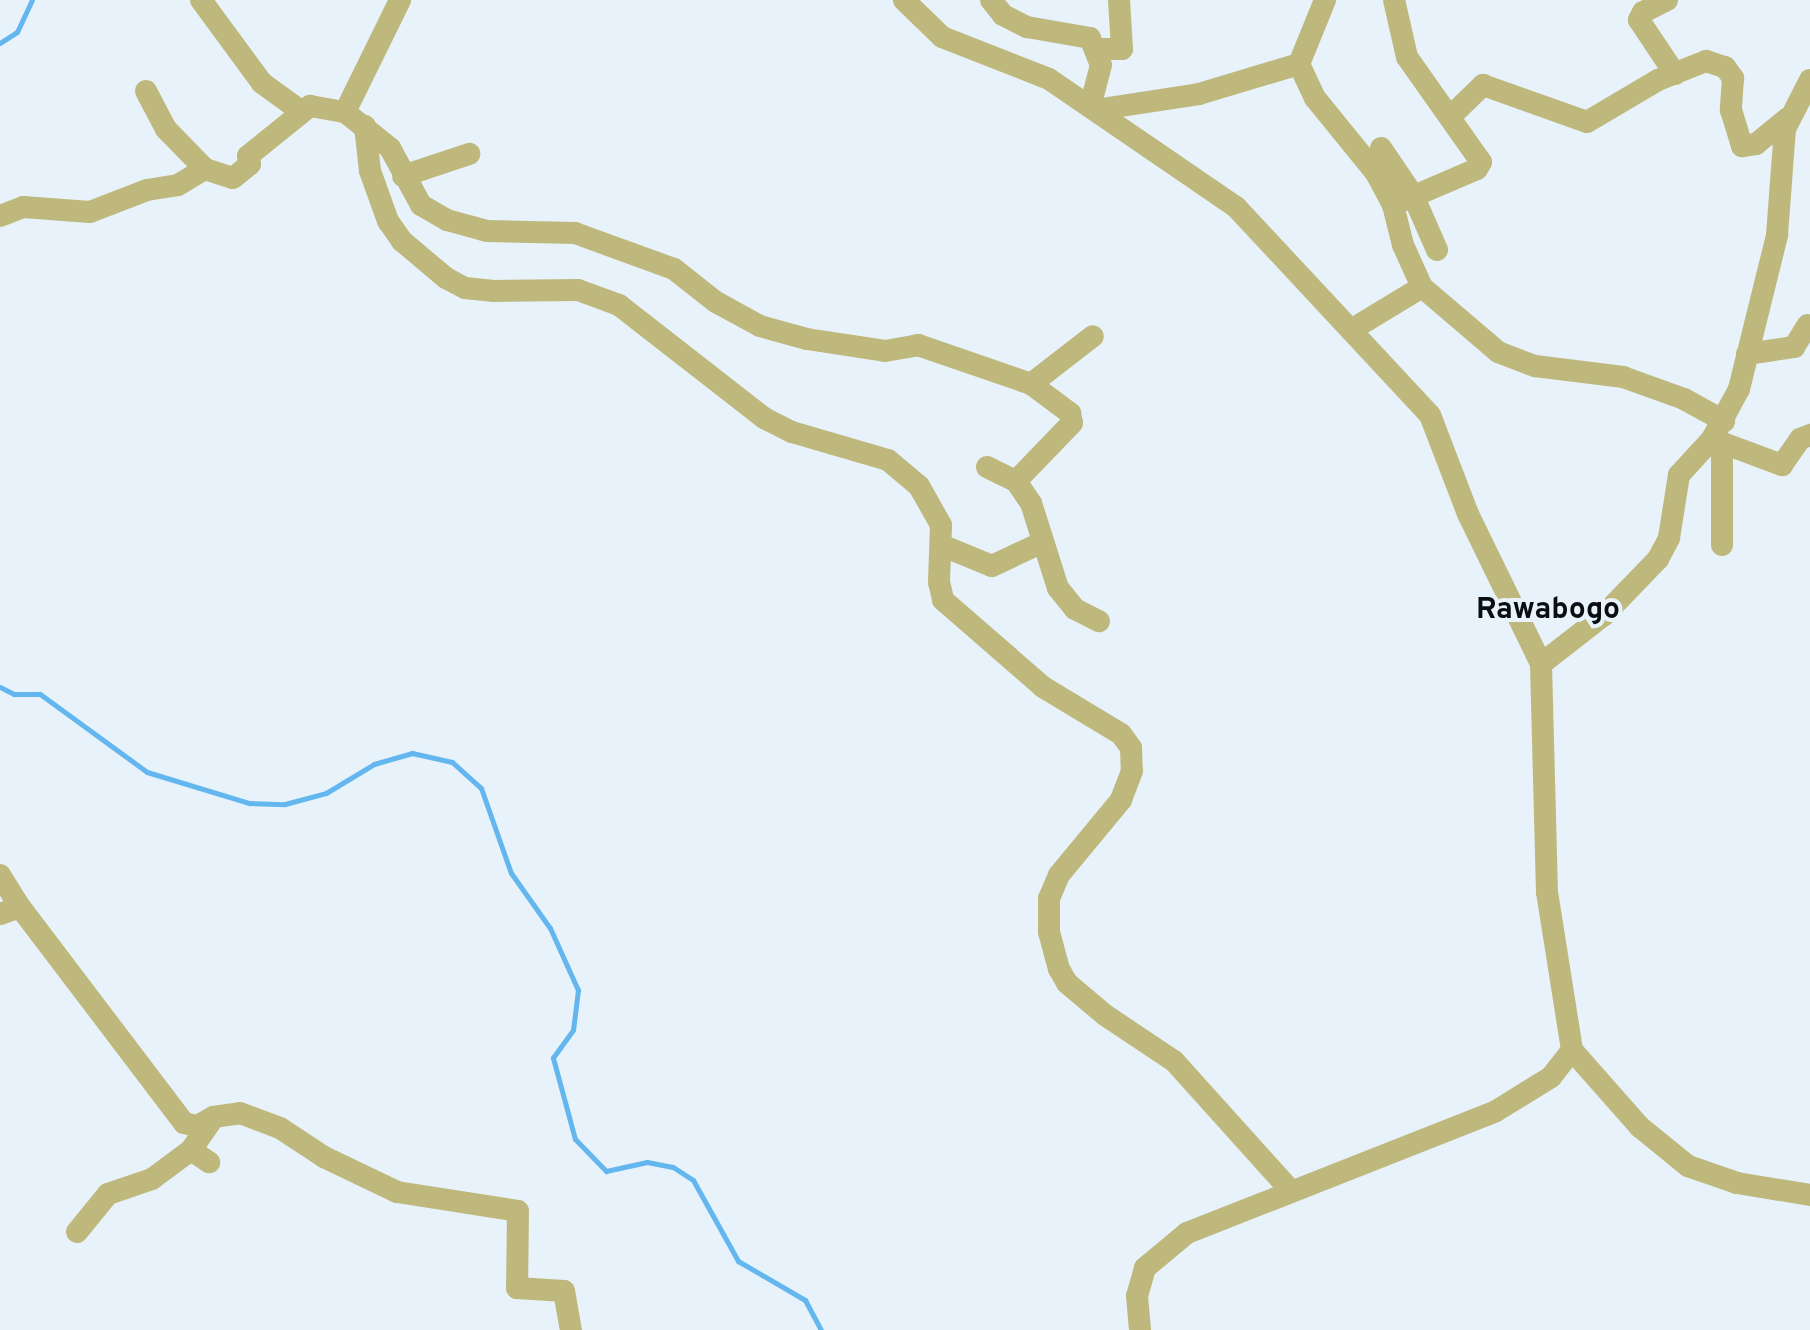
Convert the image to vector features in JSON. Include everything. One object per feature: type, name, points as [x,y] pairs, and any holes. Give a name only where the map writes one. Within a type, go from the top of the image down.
[{"type":"street","points":[[201,0],[262,83],[302,112]]},
{"type":"street","points":[[345,112],[400,0]]},
{"type":"street","points":[[904,0],[942,37],[1011,60],[1093,109],[1236,207],[1440,431],[1468,514],[1541,664],[1547,892],[1572,1050],[1640,1127],[1688,1166],[1737,1183],[1810,1195]]},
{"type":"street","points":[[991,0],[1013,20],[1086,36],[1097,49],[1101,82],[1093,109]]},
{"type":"street","points":[[1097,49],[1122,49],[1119,0]]},
{"type":"street","points":[[1325,0],[1299,64],[1315,98],[1376,173],[1403,200],[1437,250]]},
{"type":"street","points":[[1394,0],[1407,57],[1451,116],[1480,164],[1403,200]]},
{"type":"street","points":[[1667,0],[1639,18],[1675,74]]},
{"type":"street","points":[[1451,116],[1483,85],[1587,122],[1675,74],[1706,61],[1730,73],[1735,83],[1731,110],[1742,146],[1756,144],[1788,118],[1810,80]]},
{"type":"street","points":[[1093,109],[1199,94],[1299,64]]},
{"type":"street","points":[[146,91],[166,129],[205,169],[233,178],[250,164],[248,156],[313,105],[345,112],[390,148],[421,205],[437,216],[487,231],[575,233],[674,269],[716,302],[760,326],[885,351],[918,345],[1031,384],[1070,413],[1072,423],[1016,481]]},
{"type":"street","points":[[1541,664],[1604,615],[1658,559],[1669,538],[1679,475],[1719,434],[1739,389],[1777,235],[1788,118]]},
{"type":"street","points":[[365,126],[370,171],[388,221],[402,241],[446,278],[484,291],[578,290],[619,305],[764,418],[792,432],[873,454],[904,472],[939,517],[939,590],[952,610],[1043,687],[1121,734],[1131,748],[1132,771],[1121,800],[1059,875],[1049,898],[1049,932],[1059,969],[1067,983],[1105,1015],[1174,1061],[1290,1190]]},
{"type":"street","points":[[1381,148],[1403,200],[1403,245],[1422,287],[1498,352],[1535,366],[1623,377],[1684,399],[1719,434],[1783,465],[1800,439],[1810,435]]},
{"type":"street","points":[[403,176],[469,154]]},
{"type":"street","points":[[0,216],[23,207],[90,212],[147,190],[178,185],[205,169]]},
{"type":"street","points":[[1351,330],[1422,287]]},
{"type":"street","points":[[1747,354],[1794,347],[1808,325]]},
{"type":"street","points":[[1031,384],[1093,336]]},
{"type":"street","points":[[1719,434],[1722,545]]},
{"type":"street","points":[[987,467],[1016,481],[1031,503],[1067,601],[1099,621]]},
{"type":"street","points":[[941,545],[988,566],[1043,542]]},
{"type":"street","points":[[0,875],[10,911],[161,1088],[174,1114],[192,1127],[213,1117],[240,1113],[265,1121],[397,1192],[518,1211],[517,1288],[564,1291],[571,1330]]},
{"type":"street","points":[[1140,1330],[1137,1296],[1152,1259],[1187,1233],[1496,1111],[1551,1077],[1572,1050]]},
{"type":"street","points":[[77,1232],[108,1194],[152,1179],[200,1156],[213,1117]]},
{"type":"waterway","points":[[0,43],[17,32],[32,0]]},
{"type":"waterway","points":[[0,687],[14,694],[40,694],[147,772],[249,803],[285,804],[326,793],[374,764],[412,753],[452,762],[481,788],[511,873],[550,928],[578,990],[573,1030],[553,1058],[575,1139],[606,1171],[647,1162],[673,1167],[693,1180],[738,1261],[805,1300],[821,1330]]},
{"type":"district","name":"Rawabogo","points":[[1548,611]]}]
